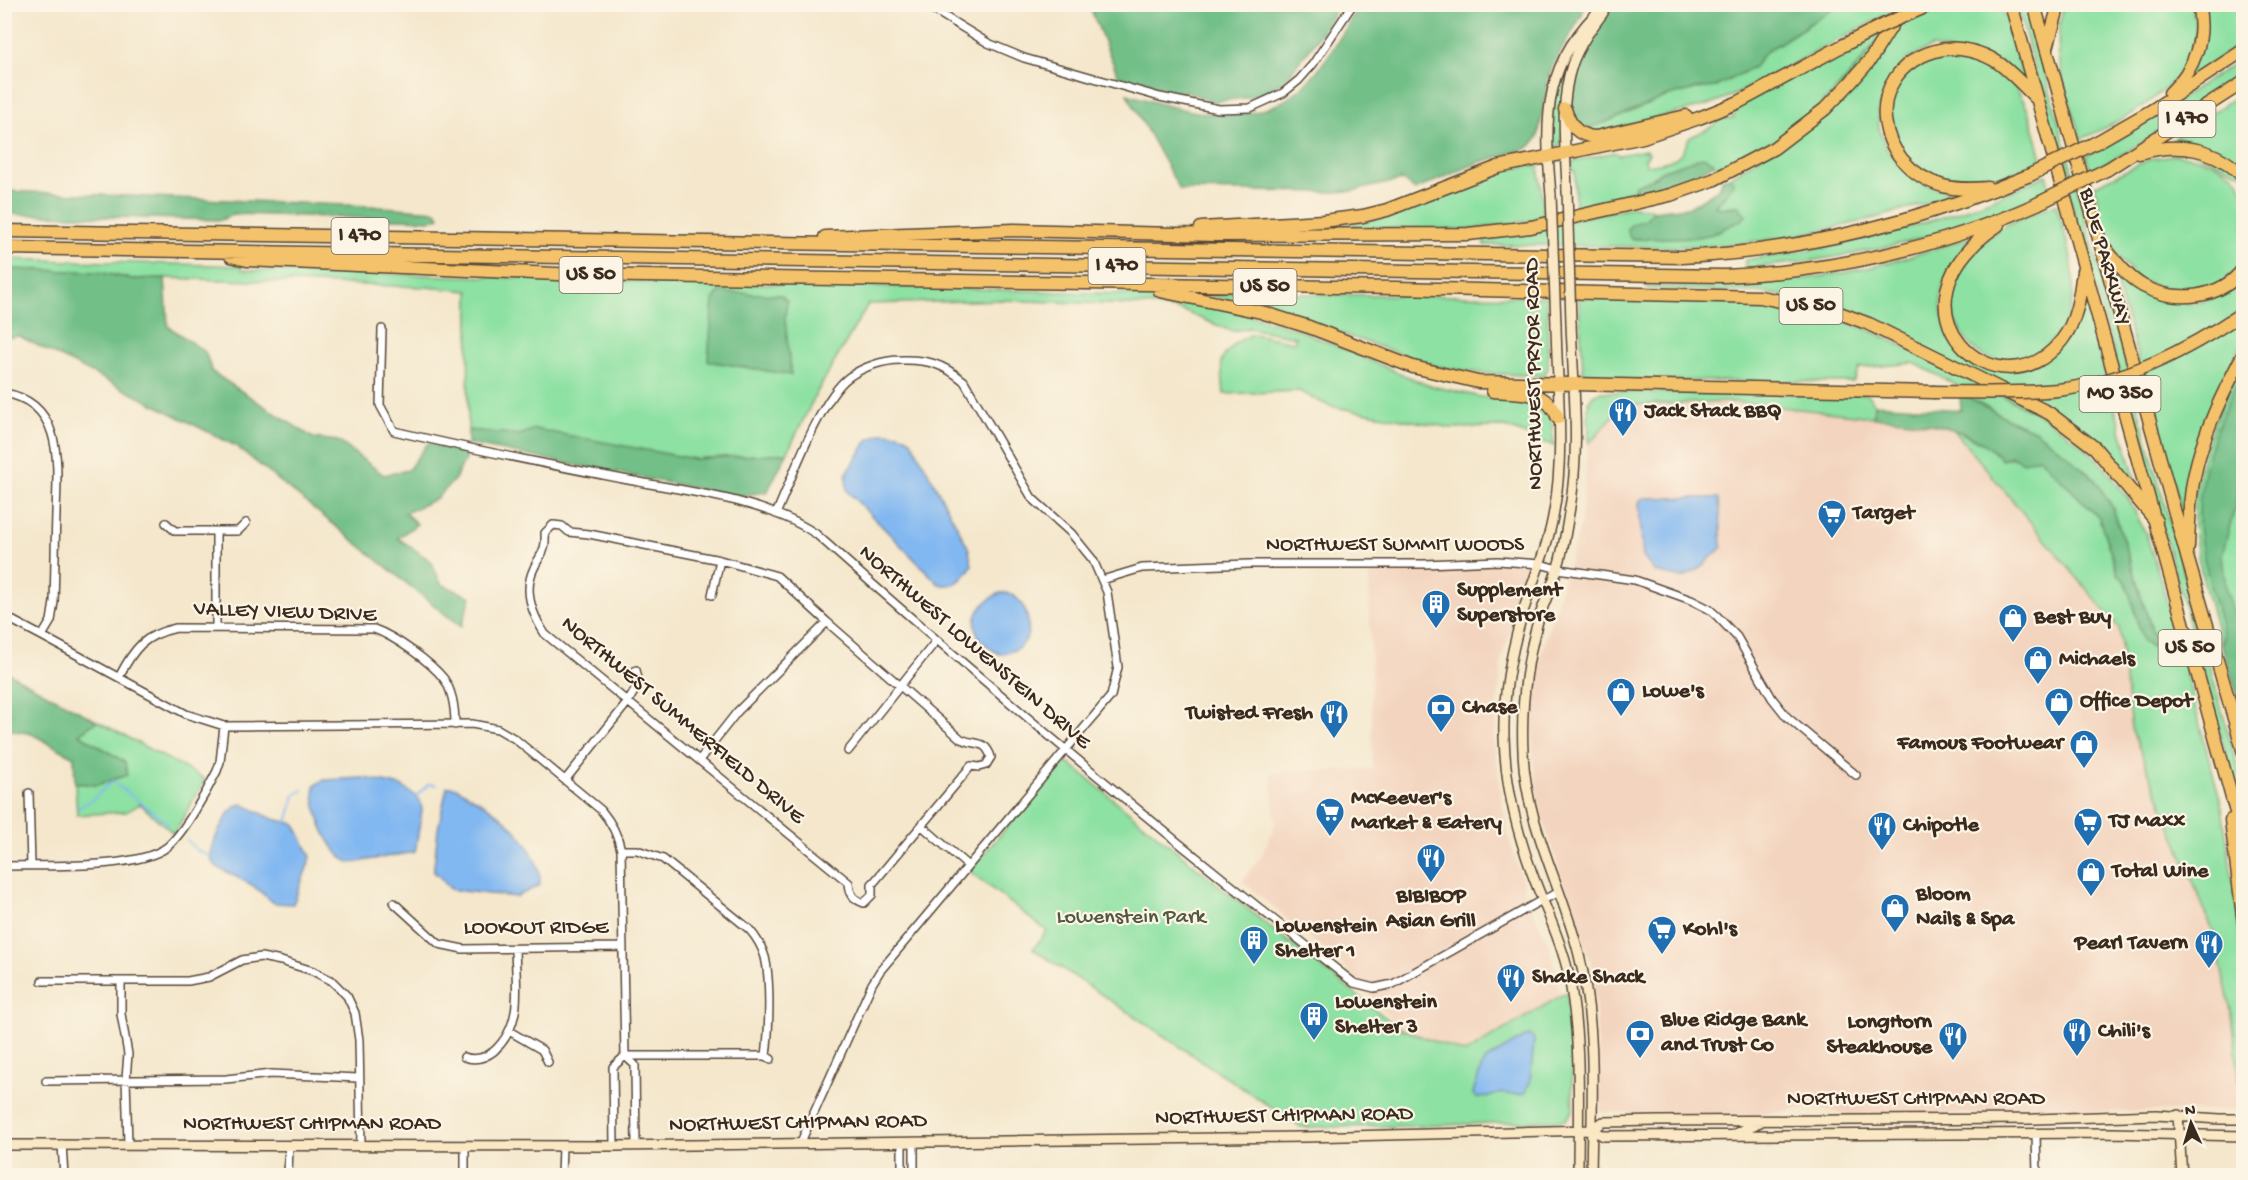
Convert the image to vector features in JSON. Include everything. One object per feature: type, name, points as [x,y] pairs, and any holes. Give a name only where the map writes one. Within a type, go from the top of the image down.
[{"type":"highway","points":[[716,243],[948,231],[1216,235],[1478,234],[1530,227],[1670,195],[1721,176],[1774,148],[1825,109],[1870,60],[1905,4]]},
{"type":"highway","points":[[1131,232],[1363,216],[1387,210],[1498,167],[1643,137],[1722,109],[1882,25],[1932,4]]},
{"type":"highway","name":"BLUE PARKWAY","points":[[2011,4],[2156,521]]},
{"type":"highway","points":[[2034,4],[2046,49]]},
{"type":"highway","points":[[2046,49],[2059,4]]},
{"type":"highway","points":[[2151,111],[2178,85],[2197,53],[2201,21],[2198,4]]},
{"type":"highway","points":[[2006,185],[1978,188],[1943,186],[1923,178],[1910,168],[1889,142],[1883,112],[1887,95],[1894,78],[1907,64],[1923,54],[1956,48],[1998,62],[2039,101]]},
{"type":"highway","name":"US 50","points":[[2046,49],[2244,753]]},
{"type":"highway","name":"I 470","points":[[4,231],[1682,257],[1758,251],[1858,233],[1925,214],[2006,185],[2099,141],[2151,111],[2244,50]]},
{"type":"highway","name":"I 470","points":[[4,248],[1724,276],[1783,272],[1862,259],[1936,240],[2016,213],[2108,169],[2244,82]]},
{"type":"highway","points":[[1565,109],[1573,127],[1583,135],[1596,137],[1722,109]]},
{"type":"highway","points":[[2130,156],[2163,148],[2182,147],[2204,151],[2220,157],[2244,178]]},
{"type":"highway","points":[[2016,213],[1972,244],[1951,277],[1946,297],[1946,315],[1950,330],[1969,354],[1982,362],[2013,367],[2031,364],[2048,354],[2062,339],[2072,322],[2079,302],[2084,266]]},
{"type":"highway","points":[[2101,243],[2122,268],[2141,285],[2162,295],[2181,297],[2206,294],[2223,286],[2244,268]]},
{"type":"highway","name":"US 50","points":[[209,251],[247,260],[579,275],[1685,294],[1760,297],[1837,312],[1869,324],[2049,413],[2095,448],[2156,521],[2244,841]]},
{"type":"highway","points":[[1132,285],[1261,312],[1308,327],[1413,367],[1454,378],[1501,384],[2025,393],[2093,383],[2126,374],[2164,359],[2205,338],[2244,312]]},
{"type":"highway","points":[[1373,352],[1410,371],[1461,387],[1543,398],[1552,406],[1558,418]]},
{"type":"highway","points":[[2188,560],[2190,511],[2198,457],[2214,412],[2244,353]]},
{"type":"highway","points":[[2225,775],[2244,924]]},
{"type":"main road","name":"NORTHWEST PRYOR ROAD","points":[[1591,1176],[1591,1034],[1586,990],[1572,926],[1538,836],[1528,795],[1522,753],[1523,708],[1529,660],[1539,619],[1558,569],[1570,510],[1573,476],[1573,385],[1565,109],[1572,65],[1583,40],[1608,4]]},
{"type":"main road","name":"NORTHWEST PRYOR ROAD","points":[[1578,1176],[1574,1006],[1559,939],[1542,900],[1520,837],[1512,805],[1504,735],[1505,705],[1512,653],[1521,619],[1548,541],[1556,501],[1559,459],[1547,124],[1549,104],[1561,63],[1578,33],[1608,4]]},
{"type":"main road","name":"NORTHWEST CHIPMAN ROAD","points":[[1592,1130],[1603,1122],[2178,1115],[2244,1119]]},
{"type":"main road","points":[[2178,1115],[2182,1176]]},
{"type":"main road","points":[[2036,1133],[2043,1125],[2061,1118]]},
{"type":"main road","points":[[1735,1134],[1763,1120]]},
{"type":"main road","name":"NORTHWEST CHIPMAN ROAD","points":[[4,1144],[614,1146],[1592,1130],[1604,1136],[2179,1133],[2244,1136]]},
{"type":"street","points":[[924,4],[988,43],[1024,58],[1160,97],[1219,109],[1235,109],[1250,108],[1269,101],[1299,80],[1313,64],[1353,4]]},
{"type":"street","name":"NORTHWEST LOWENSTEIN DRIVE","points":[[382,329],[380,405],[394,431],[498,455],[727,500],[776,513],[802,525],[816,534],[936,641],[1066,751],[1354,983],[1374,988],[1392,984],[1558,893]]},
{"type":"street","points":[[776,513],[827,401],[848,377],[867,367],[889,360],[918,359],[947,368],[964,381],[1032,498],[1071,533],[1093,560],[1107,592],[1116,659],[1116,677],[1111,696],[892,956],[872,984],[800,1144]]},
{"type":"street","points":[[4,393],[22,398],[41,413],[56,446],[54,602],[51,621],[42,636]]},
{"type":"street","points":[[166,523],[176,531],[216,532],[238,531],[246,523]]},
{"type":"street","name":"NORTHWEST SUMMERFIELD DRIVE","points":[[553,525],[562,526],[569,532],[720,560],[777,576],[827,622],[961,739],[971,744],[982,744],[988,748],[991,757],[986,765],[971,766],[875,881],[872,895],[864,903],[855,900],[850,893],[849,883],[545,634],[532,609],[529,589],[534,568],[546,549],[545,533],[553,525]]},
{"type":"street","points":[[216,532],[216,628]]},
{"type":"street","points":[[712,595],[720,560]]},
{"type":"street","name":"NORTHWEST SUMMIT WOODS","points":[[1102,580],[1142,568],[1498,561],[1540,564],[1558,569],[1635,580],[1709,609],[1737,637],[1772,698],[1786,717],[1856,775]]},
{"type":"street","points":[[4,616],[186,714],[224,726],[454,724],[481,726],[506,733],[566,779],[610,820],[619,839],[625,1056],[635,1065],[636,1145]]},
{"type":"street","points":[[700,759],[737,712],[827,622]]},
{"type":"street","name":"VALLEY VIEW DRIVE","points":[[119,677],[135,649],[152,636],[176,628],[362,628],[386,633],[397,639],[444,679],[454,704],[454,724]]},
{"type":"street","points":[[848,751],[936,641]]},
{"type":"street","points":[[566,779],[628,702],[639,683],[636,670]]},
{"type":"street","points":[[4,866],[125,862],[144,859],[168,846],[179,835],[217,771],[224,726]]},
{"type":"street","points":[[29,793],[31,865]]},
{"type":"street","points":[[922,826],[968,866]]},
{"type":"street","points":[[614,1146],[613,1067],[625,1056],[769,1057],[767,969],[765,956],[755,936],[663,859],[637,850],[621,850]]},
{"type":"street","name":"LOOKOUT RIDGE","points":[[394,903],[439,944],[463,949],[515,950],[623,946]]},
{"type":"street","points":[[464,1057],[473,1060],[489,1055],[501,1045],[509,1031],[515,1017],[517,996],[515,950]]},
{"type":"street","points":[[42,981],[188,981],[209,977],[242,960],[261,957],[313,971],[332,981],[347,996],[355,1013],[359,1040],[361,1145]]},
{"type":"street","points":[[121,981],[121,1014],[128,1053],[126,1079],[128,1144]]},
{"type":"street","points":[[509,1031],[542,1050],[548,1062]]},
{"type":"street","points":[[46,1081],[226,1079],[271,1074],[358,1078]]},
{"type":"street","points":[[2036,1133],[2037,1176]]},
{"type":"street","points":[[902,1142],[902,1176]]},
{"type":"street","points":[[914,1142],[914,1176]]},
{"type":"street","points":[[62,1144],[64,1176]]},
{"type":"street","points":[[465,1145],[465,1176]]},
{"type":"street","points":[[288,1146],[288,1176]]},
{"type":"street","points":[[561,1176],[562,1146]]},
{"type":"shaded area","points":[[1733,402],[1909,421],[1953,429],[2119,628],[2131,728],[2213,931],[2232,1015],[2243,1110],[1852,1115],[1814,1107],[1756,1115],[1601,1112],[1594,972],[1540,811],[1533,760],[1532,712],[1537,667],[1581,523],[1588,443],[1623,405]]},
{"type":"shaded area","points":[[1529,563],[1518,610],[1502,657],[1494,742],[1506,829],[1525,894],[1549,945],[1561,996],[1464,1052],[1399,1028],[1343,965],[1242,881],[1262,855],[1275,824],[1271,773],[1373,769],[1369,564]]},
{"type":"green space","points":[[2191,4],[2196,29],[2192,51],[2181,71],[2165,89],[2145,105],[2081,139],[2059,57],[2058,40],[2064,5]]},
{"type":"green space","points":[[1089,5],[1339,5],[1315,42],[1287,77],[1270,90],[1252,97],[1212,102],[1187,91],[1173,93],[1148,83],[1131,83],[1120,80]]},
{"type":"green space","points":[[1360,5],[1584,5],[1582,15],[1549,75],[1538,137],[1526,149],[1477,163],[1415,190],[1402,180],[1352,191],[1332,192],[1180,190],[1127,94],[1171,107],[1217,115],[1262,110],[1282,101],[1311,78],[1334,48]]},
{"type":"green space","points":[[1616,5],[1839,5],[1764,53],[1754,67],[1715,87],[1695,89],[1665,97],[1606,122],[1589,128],[1580,128],[1571,111],[1577,65],[1584,48],[1606,15]]},
{"type":"green space","points":[[1839,5],[1849,5],[1852,8],[1860,5],[1899,5],[1897,9],[1736,94],[1708,105],[1595,133],[1580,128],[1589,128],[1606,122],[1665,97],[1695,89],[1715,87],[1754,67],[1764,53]]},
{"type":"green space","points":[[1908,5],[2002,5],[2025,83],[2002,63],[1932,47],[1907,59],[1883,92],[1878,112],[1879,128],[1887,150],[1910,176],[1953,195],[1830,229],[1735,244],[1676,247],[1484,245],[1483,237],[1632,207],[1649,208],[1653,211],[1647,219],[1627,229],[1631,238],[1696,237],[1712,234],[1733,206],[1721,208],[1715,206],[1730,177],[1812,123]]},
{"type":"green space","points":[[2017,5],[2026,5],[2243,787],[2243,815]]},
{"type":"green space","points":[[2201,5],[2243,5],[2243,42],[2189,78]]},
{"type":"green space","points":[[1885,27],[1853,72],[1834,92],[1813,112],[1768,145],[1719,170],[1712,161],[1661,171],[1634,189],[1639,195],[1575,212],[1575,171],[1572,170],[1571,162],[1615,152],[1619,155],[1646,150],[1649,153],[1645,159],[1646,165],[1673,159],[1682,152],[1689,138],[1713,126],[1719,120],[1734,118],[1734,108]]},
{"type":"green space","points":[[1579,41],[1560,146],[1552,147],[1555,91],[1564,63]]},
{"type":"green space","points":[[1951,53],[1974,58],[1991,66],[2016,88],[2031,119],[2042,159],[2008,176],[1966,184],[1934,179],[1900,155],[1886,114],[1900,78],[1928,57]]},
{"type":"green space","points":[[2243,58],[2243,76],[2149,138],[2090,170],[2086,155],[2121,137]]},
{"type":"green space","points":[[2243,92],[2243,174],[2171,142],[2172,140]]},
{"type":"green space","points":[[2173,155],[2193,157],[2225,169],[2240,184],[2244,201],[2243,259],[2237,269],[2221,283],[2184,294],[2139,280],[2116,254],[2103,223],[2094,186],[2150,159]]},
{"type":"green space","points":[[1702,157],[1714,164],[1678,182],[1638,194],[1634,189],[1635,185],[1657,176],[1661,171]]},
{"type":"green space","points":[[1538,166],[1543,219],[1467,230],[1328,227],[1378,218],[1457,185],[1499,171]]},
{"type":"green space","points":[[2046,175],[2050,189],[1977,221],[1940,233],[1902,244],[1824,259],[1745,268],[1745,260],[1861,239],[1937,219],[2010,192]]},
{"type":"green space","points":[[1730,177],[1733,180],[1733,186],[1715,206],[1721,208],[1739,206],[1746,216],[1742,220],[1712,234],[1696,237],[1630,238],[1627,229],[1647,218],[1653,211],[1690,207],[1718,189],[1722,179]]},
{"type":"green space","points":[[4,191],[370,206],[436,211],[440,217],[430,220],[234,214],[221,220],[5,214]]},
{"type":"green space","points":[[2056,204],[2073,271],[2072,300],[2065,322],[2053,340],[2036,353],[2011,361],[1988,357],[1968,342],[1958,326],[1951,300],[1955,281],[1972,254],[1994,233],[2016,220]]},
{"type":"green space","points":[[1973,237],[1946,276],[1941,298],[1941,310],[1946,328],[1954,344],[1980,365],[2039,363],[2084,301],[2141,499],[2093,442],[1839,309],[1799,298],[1758,292],[1648,289],[1646,286],[1730,285],[1812,278],[1880,265]]},
{"type":"green space","points":[[5,259],[242,266],[242,270],[1148,295],[1223,307],[1297,329],[1427,385],[1481,397],[1541,402],[1550,412],[1554,446],[1506,427],[1452,428],[1329,406],[1299,391],[1224,394],[1221,362],[1237,342],[1252,334],[1294,342],[1296,337],[1249,328],[1233,331],[1183,311],[1156,306],[1002,300],[868,304],[817,392],[787,453],[694,459],[534,430],[521,435],[468,430],[469,291],[426,287],[165,278],[132,279],[98,272],[5,269]]},
{"type":"green space","points":[[2113,267],[2134,286],[2150,296],[2181,303],[2212,299],[2243,276],[2243,340],[2202,426],[2194,455],[2184,518],[2113,272]]},
{"type":"green space","points":[[5,269],[98,272],[132,279],[165,278],[168,326],[205,352],[212,372],[313,438],[338,441],[384,475],[408,470],[428,443],[467,455],[455,479],[436,499],[405,513],[417,524],[398,538],[431,561],[441,584],[471,597],[461,627],[236,446],[19,336],[5,338]]},
{"type":"green space","points":[[719,292],[781,295],[787,301],[785,319],[791,375],[708,361],[713,300]]},
{"type":"green space","points":[[1202,293],[1547,297],[1548,369],[1542,376],[1480,373],[1440,367],[1283,314]]},
{"type":"green space","points":[[1579,298],[1745,300],[1811,311],[1835,318],[1876,333],[2042,416],[2081,444],[2104,466],[2129,500],[2146,534],[2222,807],[2238,918],[2244,1017],[2243,1110],[2232,1015],[2213,931],[2131,728],[2119,628],[1953,429],[1992,448],[2002,460],[2039,457],[2099,518],[2118,574],[2126,582],[2143,641],[2152,647],[2155,640],[2113,508],[2095,480],[2065,453],[2034,430],[1968,397],[1964,389],[1914,363],[1860,368],[1853,382],[1620,380],[1588,376],[1583,372]]},
{"type":"green space","points":[[2243,358],[2243,370],[2218,425],[2201,488],[2200,534],[2224,638],[2221,643],[2198,555],[2194,503],[2208,439]]},
{"type":"green space","points":[[2243,370],[2243,455],[2238,495],[2222,555],[2226,590],[2243,631],[2243,712],[2221,643],[2224,638],[2204,562],[2199,514],[2200,492],[2210,450]]},
{"type":"green space","points":[[1600,392],[1867,394],[1875,404],[1873,417],[1733,402],[1623,405],[1589,443],[1588,405],[1590,403],[1588,402],[1593,395]]},
{"type":"green space","points":[[1960,396],[1968,397],[2034,430],[2065,453],[2095,480],[2113,508],[2155,640],[2152,647],[2143,641],[2126,582],[2118,574],[2099,518],[2039,457],[2024,462],[2011,456],[2002,460],[1990,448],[1960,432],[1925,423],[1873,417],[1875,404],[1961,410]]},
{"type":"green space","points":[[534,429],[694,459],[787,453],[767,492],[736,496],[468,444],[468,430],[520,435]]},
{"type":"green space","points":[[2243,455],[2243,631],[2227,594],[2222,574],[2222,555],[2238,496]]},
{"type":"green space","points":[[5,671],[97,721],[79,734],[125,762],[127,775],[97,785],[75,783],[74,757],[32,734],[5,729]]},
{"type":"green space","points":[[97,721],[205,779],[174,834],[140,804],[126,812],[77,815],[75,783],[97,785],[125,762],[79,734]]},
{"type":"green space","name":"Lowenstein Park","points":[[1063,763],[1070,764],[1276,932],[1399,1028],[1465,1053],[1567,992],[1573,1110],[1566,1120],[1419,1126],[1301,1127],[1033,949],[1047,931],[969,871]]},
{"type":"water","points":[[882,433],[900,434],[911,440],[968,547],[972,565],[963,578],[955,584],[939,584],[847,491],[846,475],[849,470],[868,440]]},
{"type":"water","points":[[1644,498],[1719,498],[1722,547],[1699,569],[1683,578],[1655,572],[1643,557],[1639,504]]},
{"type":"water","points":[[1000,593],[1016,598],[1021,604],[1026,612],[1028,630],[1020,647],[1000,654],[981,640],[975,624],[981,607]]},
{"type":"water","points":[[365,778],[401,786],[420,801],[422,810],[415,852],[350,863],[342,857],[328,839],[316,806],[315,785],[324,780]]},
{"type":"water","points":[[447,787],[457,788],[484,804],[518,833],[534,858],[539,871],[540,885],[516,897],[453,890],[448,887],[434,872],[438,829]]},
{"type":"water","points":[[242,804],[273,819],[295,824],[311,857],[293,904],[274,903],[252,885],[217,867],[211,860],[213,845],[220,827],[231,811]]},
{"type":"water","points":[[1528,1035],[1534,1040],[1530,1082],[1525,1093],[1493,1094],[1476,1098],[1473,1094],[1474,1089],[1484,1061]]},
{"type":"waterway","points":[[78,808],[92,800],[112,781],[169,824]]},
{"type":"waterway","points":[[416,796],[429,784],[436,785]]},
{"type":"waterway","points":[[287,822],[295,795],[303,790]]},
{"type":"waterway","points":[[187,840],[196,850],[210,856]]},
{"type":"place","name":"Jack Stack BBQ","points":[[1623,438]]},
{"type":"place","name":"Target","points":[[1832,540]]},
{"type":"place","name":"Supplement Superstore","points":[[1436,630]]},
{"type":"place","name":"Best Buy","points":[[2013,644]]},
{"type":"place","name":"Michaels","points":[[2038,686]]},
{"type":"place","name":"Lowe's","points":[[1621,718]]},
{"type":"place","name":"Office Depot","points":[[2059,728]]},
{"type":"place","name":"Chase","points":[[1441,734]]},
{"type":"place","name":"Twisted Fresh","points":[[1334,740]]},
{"type":"place","name":"Famous Footwear","points":[[2084,770]]},
{"type":"place","name":"McKeever's Market & Eatery","points":[[1330,838]]},
{"type":"place","name":"TJ Maxx","points":[[2088,848]]},
{"type":"place","name":"Chipotle","points":[[1882,852]]},
{"type":"place","name":"BIBIBOP Asian Grill","points":[[1431,884]]},
{"type":"place","name":"Total Wine","points":[[2091,898]]},
{"type":"place","name":"Bloom Nails & Spa","points":[[1895,934]]},
{"type":"place","name":"Kohl's","points":[[1662,956]]},
{"type":"place","name":"Lowenstein Shelter 1","points":[[1254,966]]},
{"type":"place","name":"Pearl Tavern","points":[[2209,970]]},
{"type":"place","name":"Shake Shack","points":[[1511,1004]]},
{"type":"place","name":"Lowenstein Shelter 3","points":[[1314,1042]]},
{"type":"place","name":"Chili's","points":[[2077,1058]]},
{"type":"place","name":"Blue Ridge Bank and Trust Co","points":[[1640,1060]]},
{"type":"place","name":"LongHorn Steakhouse","points":[[1953,1062]]}]
